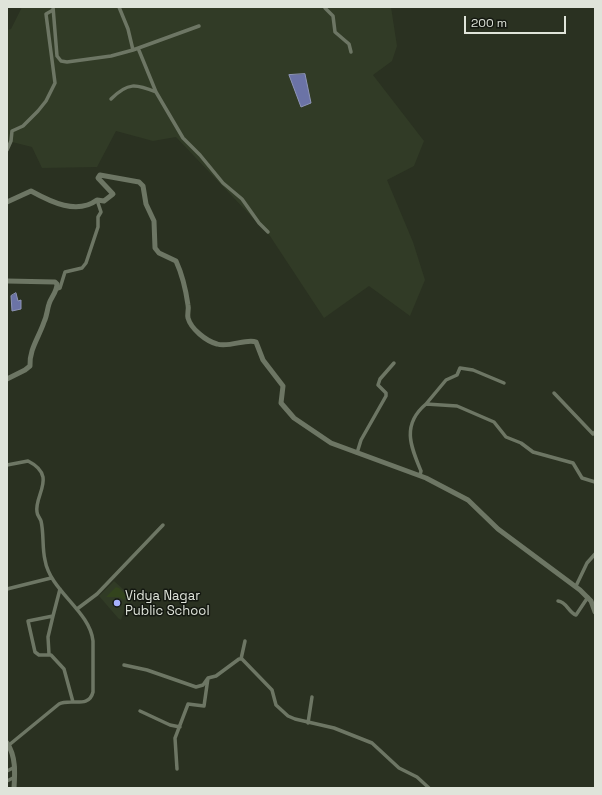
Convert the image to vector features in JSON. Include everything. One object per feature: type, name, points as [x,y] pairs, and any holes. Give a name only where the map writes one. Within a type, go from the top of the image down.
[{"type":"main road","points":[[7,202],[31,190],[57,203],[78,208],[89,206],[97,200],[104,201],[113,194],[98,178],[100,175],[132,180],[141,184],[144,191],[146,204],[154,221],[154,246],[159,253],[176,261],[186,294],[188,318],[193,326],[208,339],[219,345],[234,344],[251,340],[256,342],[263,360],[283,386],[281,403],[287,411],[322,438],[357,453],[420,476],[468,500],[498,530],[576,586],[588,597],[595,612]]},
{"type":"main road","points":[[7,281],[54,282],[57,284],[57,289],[49,302],[45,322],[34,346],[30,359],[30,366],[7,379]]},
{"type":"main road","points":[[8,744],[15,767],[14,788]]},
{"type":"street","points":[[119,7],[128,29],[133,50]]},
{"type":"street","points":[[53,8],[57,56],[61,61],[97,59],[133,50],[199,26]]},
{"type":"street","points":[[7,150],[11,141],[12,131],[23,126],[38,110],[46,100],[55,83],[46,14],[53,8]]},
{"type":"street","points":[[325,8],[333,16],[335,32],[349,44],[351,52]]},
{"type":"street","points":[[138,48],[156,92],[183,138],[200,154],[223,183],[242,199],[259,223],[268,232]]},
{"type":"street","points":[[111,99],[124,89],[133,85],[156,92]]},
{"type":"street","points":[[57,289],[60,288],[66,272],[82,268],[86,263],[98,228],[98,218],[101,212],[97,200]]},
{"type":"street","points":[[357,453],[361,440],[386,396],[378,385],[380,379],[394,363]]},
{"type":"street","points":[[420,476],[421,472],[411,448],[409,437],[413,422],[446,380],[457,375],[460,368],[473,370],[504,383]]},
{"type":"street","points":[[554,393],[593,434],[595,432]]},
{"type":"street","points":[[426,404],[457,406],[491,420],[506,437],[521,443],[533,452],[573,463],[582,478],[595,482]]},
{"type":"street","points":[[7,465],[28,461],[37,468],[42,477],[43,489],[37,512],[41,520],[46,564],[51,578],[77,609],[93,638],[92,695],[87,701],[80,703],[64,702],[56,706],[8,744]]},
{"type":"street","points":[[77,609],[97,594],[163,525]]},
{"type":"street","points":[[576,586],[587,563],[595,554]]},
{"type":"street","points":[[7,589],[51,578]]},
{"type":"street","points":[[49,654],[48,637],[60,589]]},
{"type":"street","points":[[558,601],[565,603],[575,615],[588,597]]},
{"type":"street","points":[[53,616],[28,621],[36,654],[49,654],[53,656],[64,669],[73,702]]},
{"type":"street","points":[[124,665],[174,679],[196,687],[202,685],[208,678],[216,676],[240,659],[245,641]]},
{"type":"street","points":[[240,659],[253,669],[272,690],[274,702],[278,708],[288,716],[308,723],[334,728],[372,743],[399,768],[417,777],[429,788]]},
{"type":"street","points":[[178,769],[175,738],[188,704],[202,707],[204,706],[208,678]]},
{"type":"street","points":[[308,723],[312,697]]},
{"type":"street","points":[[140,711],[170,725],[180,727]]},
{"type":"street","points":[[7,771],[15,767]]},
{"type":"street","points":[[7,781],[15,777]]},
{"type":"shaded area","points":[[22,7],[391,7],[397,46],[392,61],[373,75],[424,141],[414,166],[387,180],[413,242],[425,280],[410,316],[369,286],[324,318],[270,236],[176,137],[153,141],[116,131],[97,167],[42,168],[32,147],[12,142],[7,148],[7,30],[11,29]]},
{"type":"shaded area","name":"Vidya Nagar Public School","points":[[114,581],[134,599],[125,608],[121,620],[99,596]]},
{"type":"green space","points":[[116,587],[127,596],[124,600],[119,597],[106,597]]},
{"type":"water","points":[[305,74],[311,103],[301,107],[289,75]]},
{"type":"water","points":[[16,293],[18,301],[21,300],[21,309],[12,311],[11,296]]},
{"type":"place","name":"Vidya Nagar Public School","points":[[117,603]]}]
